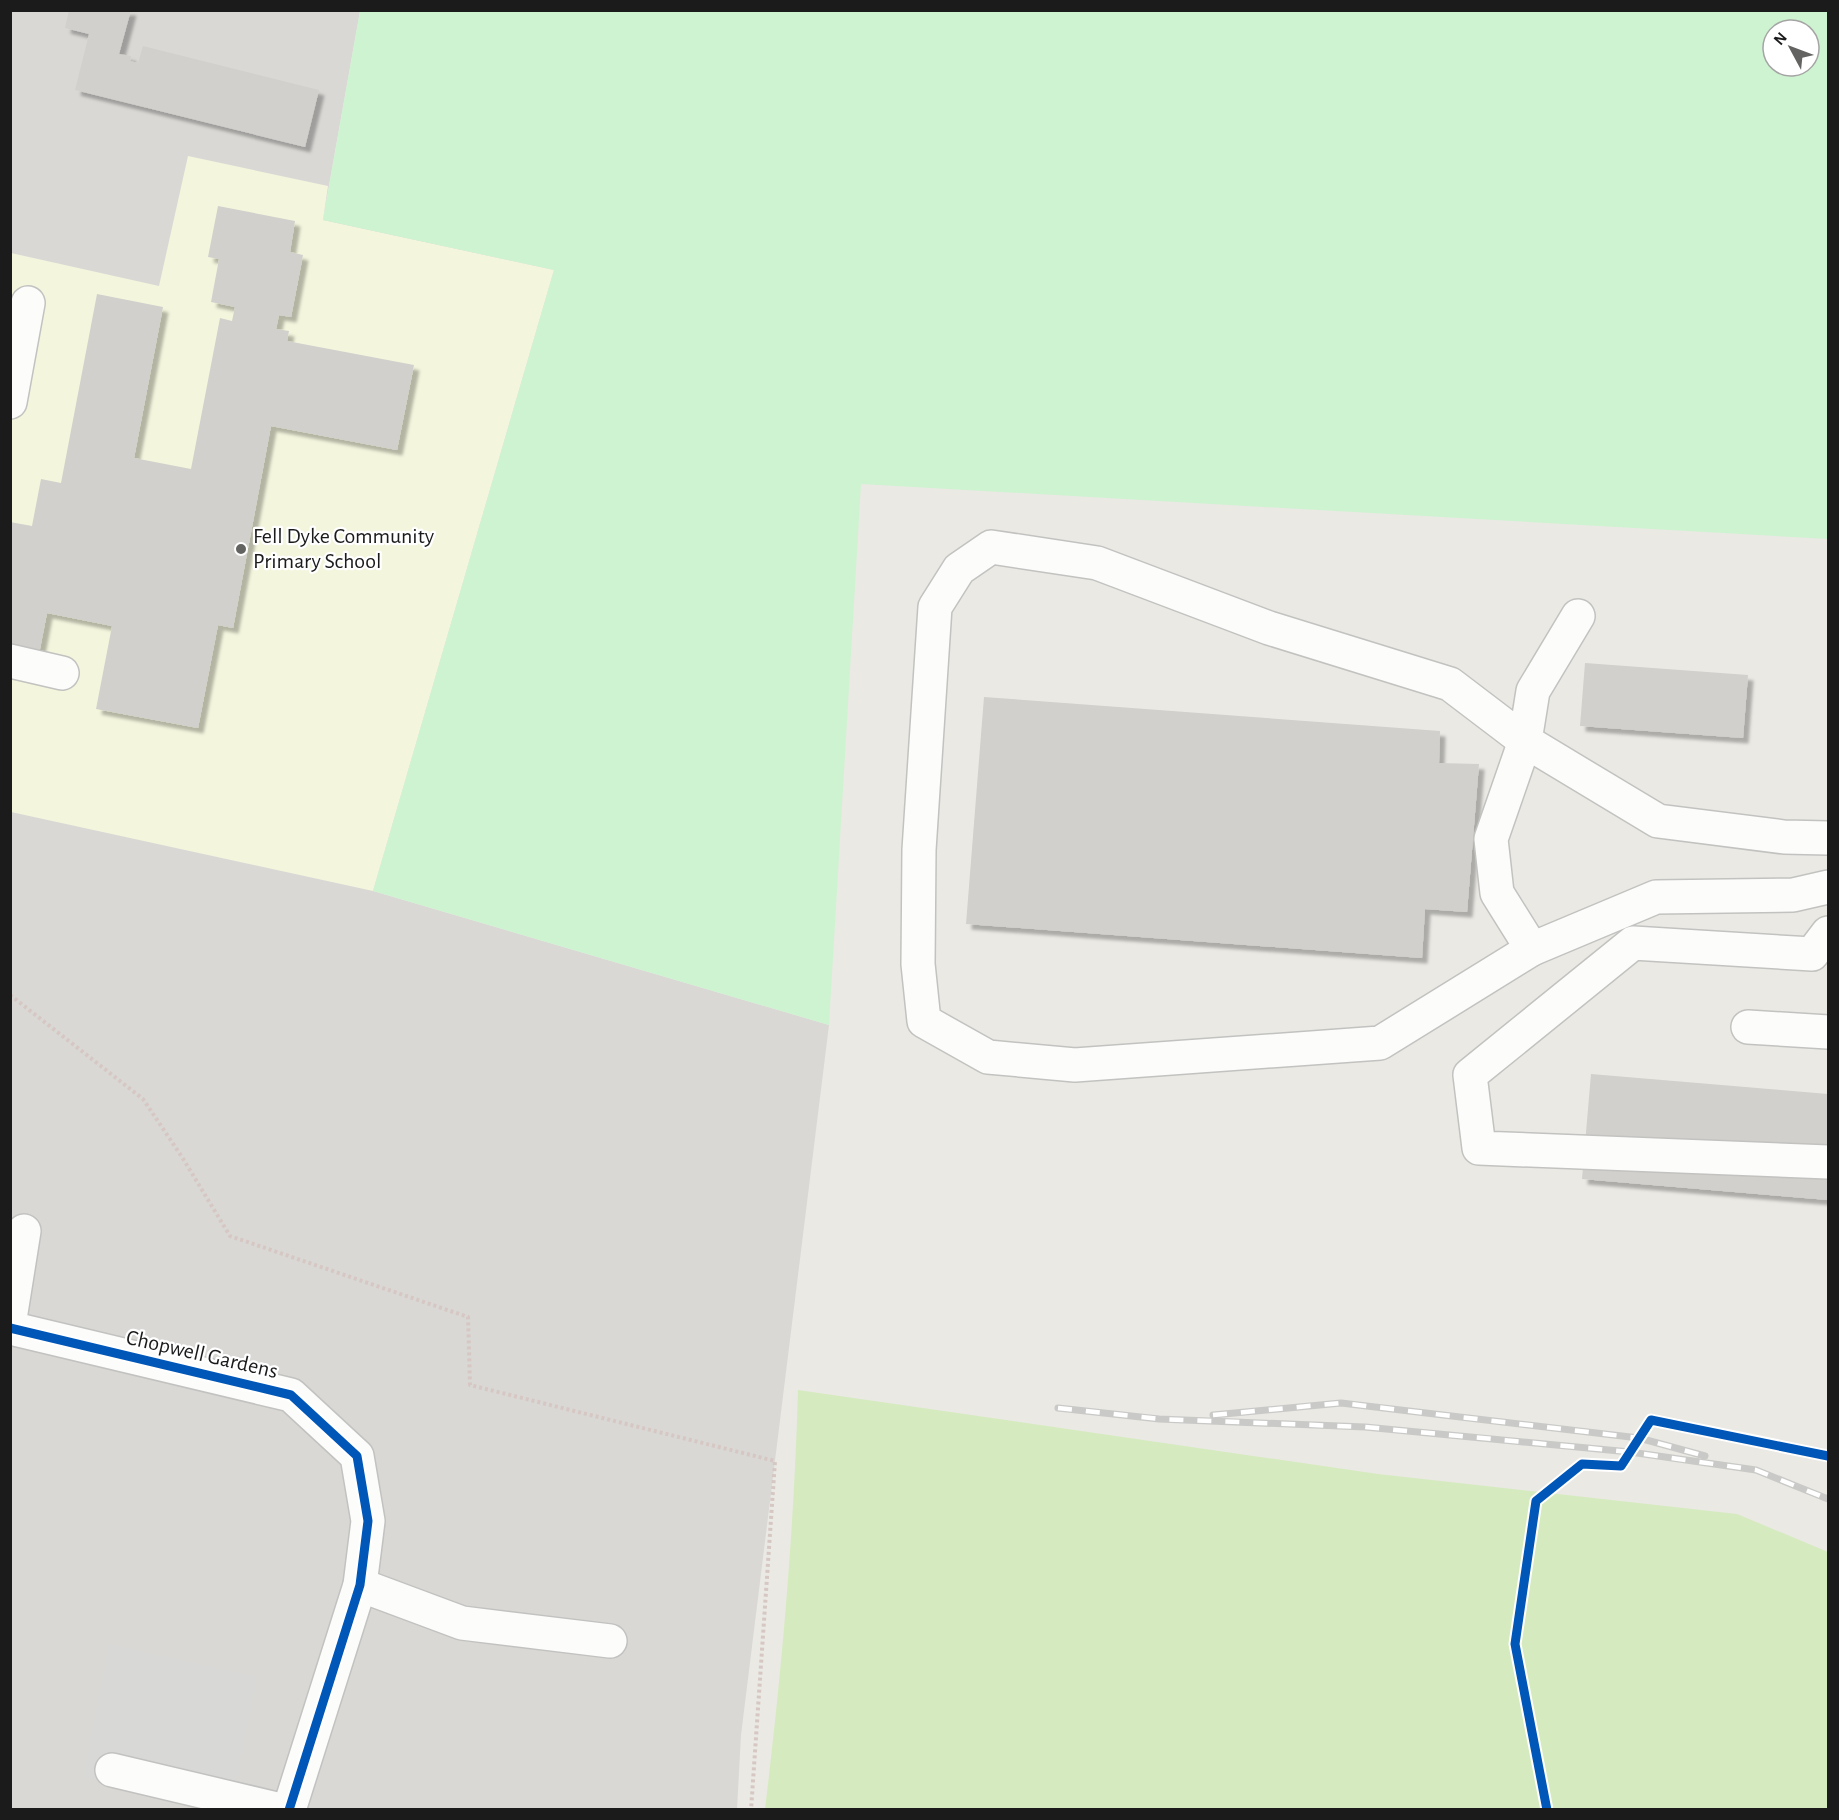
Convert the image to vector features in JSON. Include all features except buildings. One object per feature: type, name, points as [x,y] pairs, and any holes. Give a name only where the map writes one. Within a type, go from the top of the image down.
[{"type":"street","points":[[10,402],[15,353],[28,303]]},
{"type":"street","points":[[1828,838],[1784,837],[1658,821],[1525,741],[1450,684],[1269,628],[1096,563],[992,547],[959,569],[935,607],[919,850],[918,964],[924,1021],[988,1057],[1075,1065],[1380,1044],[1532,949],[1656,897],[1793,894],[1828,888]]},
{"type":"street","points":[[1532,949],[1497,892],[1491,839],[1525,741],[1533,691],[1578,616]]},
{"type":"street","points":[[10,661],[62,673]]},
{"type":"street","points":[[1828,933],[1812,954],[1633,943],[1470,1075],[1479,1148],[1828,1162]]},
{"type":"street","points":[[1749,1027],[1828,1032]]},
{"type":"street","points":[[10,1319],[24,1231]]},
{"type":"street","name":"Chopwell Gardens","points":[[10,1328],[291,1395],[357,1456],[368,1521],[360,1585],[289,1809]]},
{"type":"street","points":[[360,1585],[462,1623],[610,1641]]},
{"type":"street","points":[[112,1770],[281,1809]]},
{"type":"path","points":[[10,995],[143,1099],[182,1157],[230,1236],[468,1317],[470,1385],[775,1461],[751,1809]]},
{"type":"shaded area","points":[[11,11],[360,11],[323,219],[554,270],[373,891],[829,1025],[741,1735],[737,1809],[11,1810]]},
{"type":"shaded area","name":"Fell Dyke Community Primary School","points":[[188,156],[328,186],[323,220],[554,270],[373,891],[11,812],[11,253],[159,286]]},
{"type":"shaded area","points":[[109,1644],[257,1677],[230,1809],[202,1809],[83,1777]]},
{"type":"green space","points":[[360,11],[1828,11],[1828,539],[861,484],[829,1025],[373,891],[554,270],[323,220]]},
{"type":"green space","points":[[798,1390],[1378,1474],[1737,1514],[1828,1552],[1828,1809],[765,1809],[786,1600],[794,1495]]},
{"type":"railway","points":[[1213,1415],[1341,1403],[1639,1438],[1705,1456]]},
{"type":"railway","points":[[1058,1408],[1159,1419],[1365,1427],[1630,1452],[1756,1470],[1828,1499]]},
{"type":"cycle path","points":[[10,1328],[291,1395],[357,1456],[368,1521],[360,1585],[289,1810]]},
{"type":"cycle path","points":[[1547,1810],[1515,1644],[1536,1501],[1582,1464],[1621,1466],[1651,1420],[1828,1456]]},
{"type":"place","name":"Fell Dyke Community Primary School","points":[[241,549]]}]
